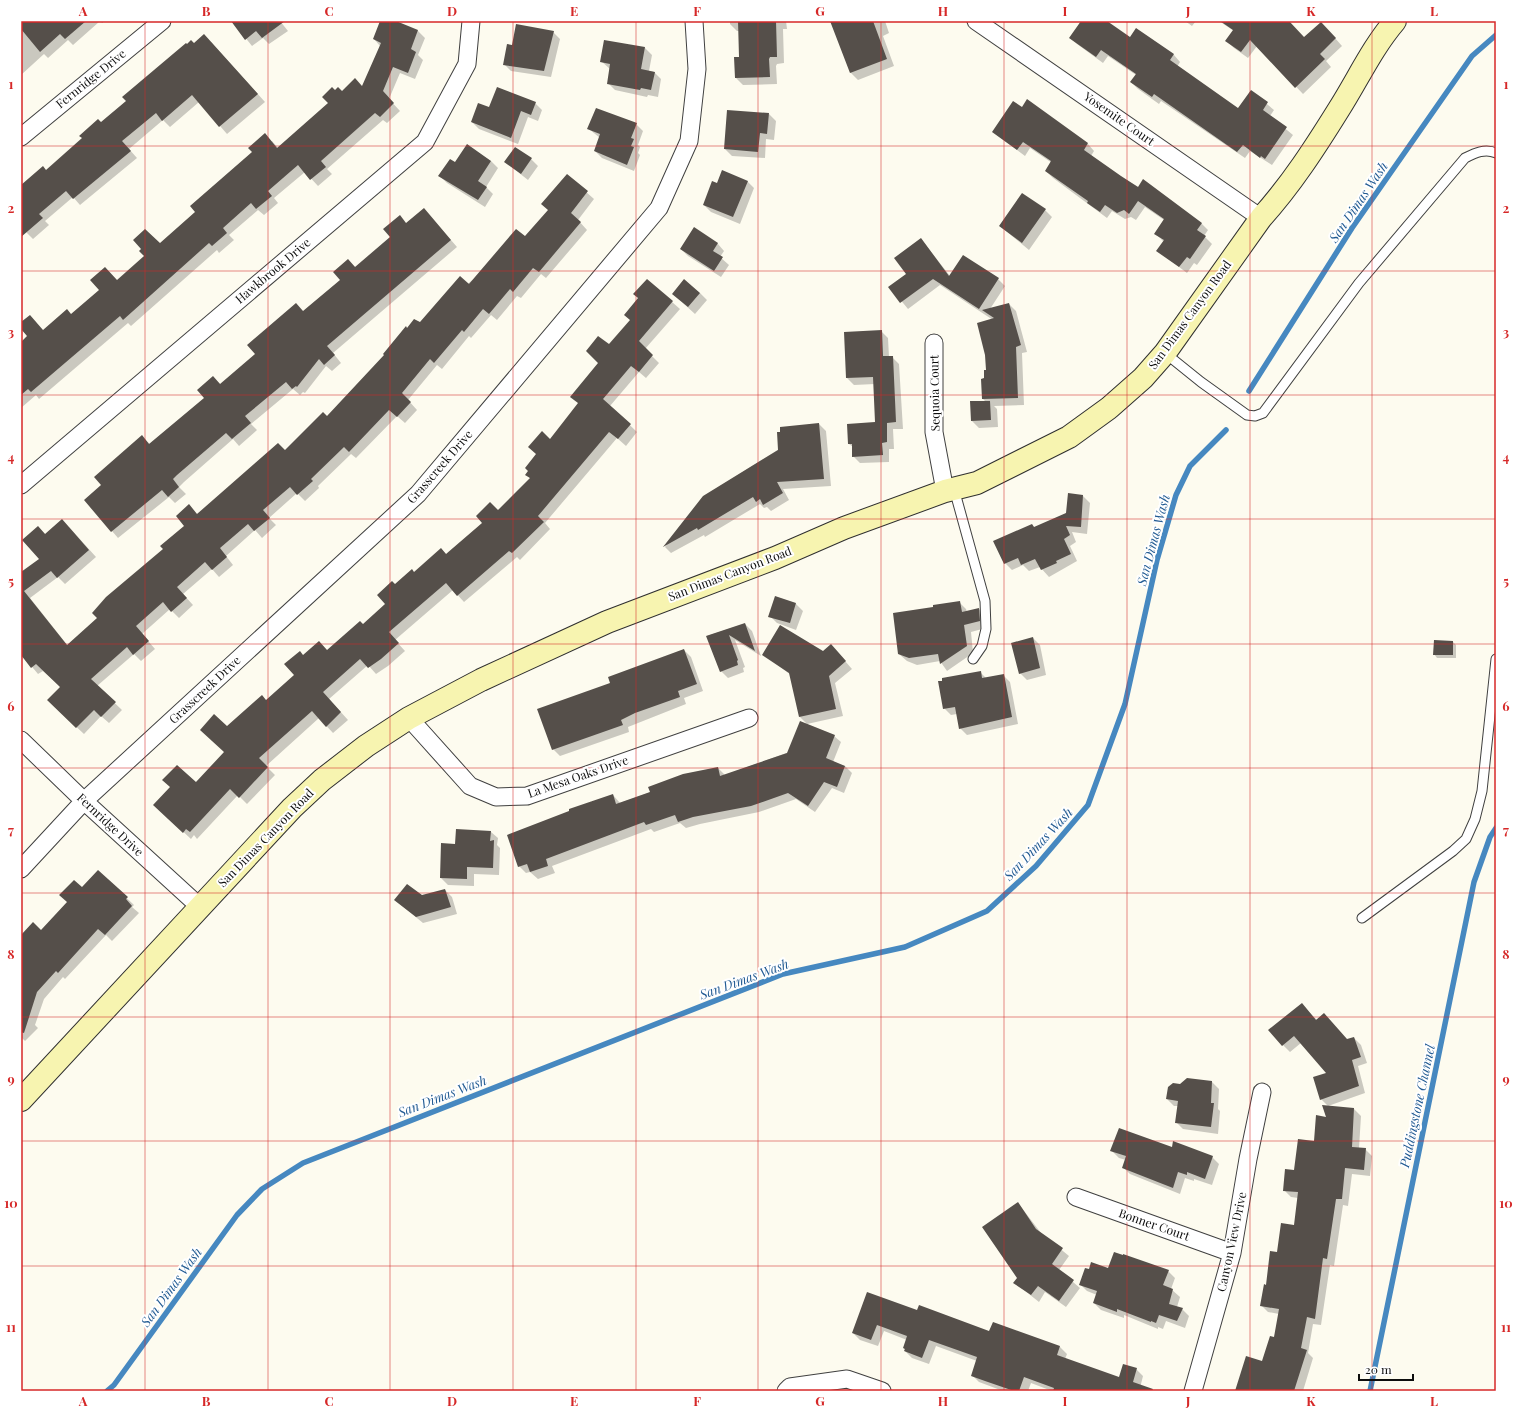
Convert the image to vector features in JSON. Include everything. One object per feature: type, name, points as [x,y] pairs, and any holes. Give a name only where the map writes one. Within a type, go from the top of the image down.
[{"type":"street","name":"Fernridge Drive","points":[[21,137],[162,21]]},
{"type":"street","name":"Hawkbrook Drive","points":[[21,484],[425,142],[467,64],[471,21]]},
{"type":"street","name":"Grasscreek Drive","points":[[21,869],[84,801],[418,494],[659,208],[689,141],[697,69],[694,21]]},
{"type":"street","name":"Yosemite Court","points":[[976,21],[1261,218]]},
{"type":"street","name":"San Dimas Canyon Road","points":[[21,1100],[264,836],[322,780],[366,746],[409,718],[481,680],[607,622],[775,558],[844,528],[950,490],[978,483],[1069,437],[1109,408],[1143,378],[1165,353],[1261,218],[1279,198],[1340,108],[1358,74],[1384,34],[1395,21]]},
{"type":"street","name":"Sequoia Court","points":[[934,343],[934,432],[950,490]]},
{"type":"street","name":"La Mesa Oaks Drive","points":[[409,718],[470,786],[496,797],[527,796],[749,718]]},
{"type":"street","name":"Fernridge Drive","points":[[21,740],[84,801],[200,907]]},
{"type":"street","name":"Canyon View Drive","points":[[1193,1391],[1232,1253],[1248,1159],[1262,1092]]},
{"type":"street","name":"Bonner Court","points":[[1076,1198],[1232,1253]]},
{"type":"street","points":[[788,1389],[847,1379],[882,1391]]},
{"type":"lane","points":[[1165,353],[1201,382],[1247,415],[1255,416],[1263,413],[1359,283],[1466,158],[1478,152],[1492,151],[1496,154]]},
{"type":"lane","points":[[950,490],[985,601],[986,628],[982,646],[973,659]]},
{"type":"lane","points":[[1362,918],[1453,851],[1466,839],[1475,819],[1482,791],[1496,659]]},
{"type":"building","points":[[21,21],[86,21],[65,39],[60,34],[40,52],[21,29]]},
{"type":"building","points":[[231,21],[285,21],[262,38],[256,31],[245,40]]},
{"type":"building","points":[[380,21],[396,21],[418,30],[411,49],[416,52],[408,73],[393,67],[383,91],[394,103],[380,117],[375,113],[321,161],[326,167],[310,180],[298,165],[268,191],[272,196],[256,209],[251,203],[223,228],[227,233],[212,246],[209,243],[123,320],[120,316],[31,392],[28,389],[21,395],[21,342],[27,336],[21,329],[21,322],[30,315],[43,330],[67,309],[71,314],[99,290],[90,280],[105,267],[117,280],[144,256],[139,251],[141,249],[133,240],[145,229],[160,243],[195,212],[190,206],[252,152],[248,148],[265,133],[277,148],[328,103],[322,97],[332,87],[335,90],[338,87],[342,91],[355,78],[362,86],[381,43],[373,39]]},
{"type":"building","points":[[738,21],[776,21],[777,57],[770,57],[769,59],[770,77],[735,78],[734,57],[739,57]]},
{"type":"building","points":[[830,21],[873,21],[887,59],[850,73]]},
{"type":"building","points":[[1081,21],[1107,21],[1130,37],[1136,28],[1174,54],[1170,60],[1238,108],[1251,90],[1268,102],[1263,110],[1287,127],[1265,159],[1261,156],[1260,158],[1243,145],[1237,152],[1154,94],[1152,97],[1130,82],[1136,74],[1101,50],[1096,57],[1069,38]]},
{"type":"building","points":[[1220,21],[1289,21],[1304,37],[1321,22],[1336,38],[1320,54],[1325,59],[1295,88],[1250,40],[1241,52],[1225,41],[1233,30]]},
{"type":"building","points":[[516,24],[554,31],[544,71],[503,65],[507,44],[512,45]]},
{"type":"building","points":[[204,34],[258,94],[219,127],[192,95],[162,121],[156,113],[122,141],[131,151],[73,199],[66,191],[39,214],[43,218],[21,237],[21,185],[43,166],[46,170],[82,138],[79,136],[98,119],[101,122],[126,101],[122,97],[186,43],[187,44],[191,40],[194,43]]},
{"type":"building","points":[[604,40],[645,47],[641,69],[655,72],[651,90],[641,88],[640,90],[607,84],[610,64],[600,62]]},
{"type":"building","points":[[497,87],[536,102],[531,115],[521,111],[511,138],[471,122],[478,103],[489,107]]},
{"type":"building","points":[[1027,99],[1088,143],[1084,150],[1138,187],[1143,179],[1202,223],[1197,230],[1206,236],[1190,259],[1187,257],[1179,267],[1156,251],[1164,240],[1154,234],[1164,219],[1138,201],[1129,214],[1124,210],[1117,213],[1105,205],[1100,212],[1087,203],[1088,201],[1045,171],[1051,161],[1023,142],[1017,150],[992,132],[1013,101],[1022,107]]},
{"type":"building","points":[[596,108],[637,123],[631,138],[634,139],[631,146],[634,147],[627,165],[594,151],[600,134],[587,129]]},
{"type":"building","points":[[727,110],[769,113],[767,134],[760,133],[758,152],[724,149]]},
{"type":"building","points":[[467,144],[491,161],[478,181],[487,187],[478,200],[438,176],[450,159],[455,162]]},
{"type":"building","points":[[515,147],[532,158],[521,174],[504,162]]},
{"type":"building","points":[[722,170],[748,181],[733,217],[703,205],[712,181],[717,183]]},
{"type":"building","points":[[567,174],[588,191],[571,213],[581,222],[539,272],[533,268],[513,292],[510,289],[489,314],[483,309],[464,332],[462,330],[434,363],[430,359],[402,393],[411,402],[397,417],[389,410],[349,452],[344,447],[311,479],[313,481],[297,495],[290,487],[263,510],[270,518],[254,531],[248,524],[220,548],[227,557],[212,570],[205,562],[177,587],[187,598],[171,612],[163,602],[136,626],[149,641],[133,655],[127,647],[91,679],[116,702],[101,717],[94,710],[76,728],[47,700],[60,687],[36,664],[31,668],[21,655],[21,572],[39,559],[22,540],[38,526],[45,534],[62,519],[89,550],[57,578],[51,571],[24,591],[67,645],[97,618],[92,613],[106,597],[163,549],[160,546],[184,526],[176,516],[189,504],[197,514],[278,443],[285,450],[323,412],[327,416],[384,355],[383,354],[406,326],[407,328],[414,319],[420,322],[460,276],[469,284],[516,229],[525,236],[548,210],[541,204]]},
{"type":"building","points":[[1022,193],[1046,209],[1022,243],[999,226]]},
{"type":"building","points":[[424,208],[451,240],[327,346],[335,355],[324,365],[319,359],[297,387],[296,386],[292,389],[286,382],[245,416],[251,423],[232,439],[226,433],[177,475],[173,479],[179,487],[168,497],[162,490],[111,532],[84,500],[101,485],[94,477],[142,435],[149,444],[204,398],[197,390],[213,376],[220,384],[255,354],[247,345],[296,303],[303,311],[340,280],[333,272],[348,259],[355,267],[390,237],[383,229],[400,215],[406,223]]},
{"type":"building","points":[[694,227],[718,243],[713,251],[723,257],[714,271],[680,249]]},
{"type":"building","points":[[921,238],[949,276],[963,255],[999,278],[979,309],[933,279],[900,303],[888,287],[906,274],[894,258]]},
{"type":"building","points":[[647,279],[673,301],[639,341],[653,355],[639,372],[631,366],[603,399],[631,424],[618,439],[609,432],[538,516],[544,522],[512,553],[509,551],[457,596],[446,583],[389,632],[399,643],[381,659],[368,668],[360,659],[323,692],[341,712],[326,727],[312,711],[259,758],[268,767],[239,798],[230,789],[190,832],[186,829],[183,833],[153,805],[170,787],[162,780],[177,765],[196,782],[224,752],[200,730],[214,714],[227,726],[262,695],[266,700],[294,675],[284,664],[300,651],[303,655],[319,641],[327,650],[360,621],[363,624],[385,604],[377,595],[392,581],[395,584],[412,569],[414,572],[441,548],[446,554],[482,523],[476,516],[490,502],[498,510],[530,478],[525,475],[528,471],[525,468],[536,454],[528,447],[542,431],[550,439],[578,403],[570,397],[598,363],[586,351],[598,336],[609,344],[630,320],[624,315],[638,298],[633,294]]},
{"type":"building","points":[[684,279],[700,293],[688,307],[672,294]]},
{"type":"building","points":[[1009,303],[1021,345],[1016,347],[1018,398],[982,399],[981,379],[984,378],[984,370],[986,370],[985,355],[977,323],[994,318],[982,310]]},
{"type":"building","points":[[882,330],[883,356],[893,356],[896,422],[887,423],[887,442],[882,443],[883,455],[852,457],[852,444],[848,444],[847,424],[875,422],[873,377],[846,378],[844,332]]},
{"type":"building","points":[[970,401],[990,401],[991,420],[971,421]]},
{"type":"building","points":[[819,423],[824,479],[777,482],[783,493],[763,505],[760,499],[756,502],[753,497],[698,530],[697,528],[663,547],[703,496],[778,450],[777,432],[780,432],[780,427]]},
{"type":"building","points":[[1068,493],[1083,495],[1081,527],[1066,526],[1070,535],[1064,539],[1071,554],[1056,561],[1057,563],[1041,570],[1035,559],[1021,565],[1018,558],[1004,564],[993,541],[1032,524],[1034,527],[1066,513]]},
{"type":"building","points":[[775,596],[796,603],[790,623],[768,617]]},
{"type":"building","points":[[960,601],[962,612],[979,608],[980,621],[964,625],[967,646],[940,664],[938,654],[909,658],[898,654],[893,613]]},
{"type":"building","points":[[745,623],[755,651],[729,635],[738,660],[738,665],[720,672],[706,636]]},
{"type":"building","points":[[780,625],[823,651],[831,644],[846,661],[829,676],[836,709],[799,717],[789,673],[762,655]]},
{"type":"building","points":[[1033,637],[1040,668],[1019,674],[1011,643]]},
{"type":"building","points":[[1434,640],[1453,641],[1453,655],[1433,655]]},
{"type":"building","points":[[684,649],[697,684],[678,691],[680,697],[635,713],[621,720],[623,725],[552,750],[537,709],[610,683],[608,677]]},
{"type":"building","points":[[981,671],[982,678],[1004,674],[1012,717],[959,729],[955,707],[943,709],[938,681],[942,681],[942,678]]},
{"type":"building","points":[[800,721],[835,735],[826,758],[845,766],[837,787],[824,782],[808,806],[788,793],[751,806],[693,817],[678,822],[675,815],[646,825],[644,822],[546,859],[548,866],[530,872],[527,864],[518,867],[507,835],[569,811],[569,809],[613,794],[616,804],[650,792],[648,787],[683,774],[718,767],[720,776],[787,753]]},
{"type":"building","points":[[456,829],[491,831],[490,841],[494,840],[493,868],[467,867],[467,879],[440,878],[441,843],[455,844]]},
{"type":"building","points":[[98,870],[128,897],[126,899],[132,906],[105,935],[98,929],[58,973],[56,971],[37,992],[24,1033],[21,1032],[21,935],[33,922],[41,930],[67,902],[59,895],[74,880],[82,887]]},
{"type":"building","points":[[407,884],[422,895],[445,889],[451,907],[416,917],[394,900]]},
{"type":"building","points":[[1302,1003],[1316,1020],[1324,1013],[1347,1039],[1354,1037],[1361,1057],[1352,1060],[1359,1086],[1320,1100],[1313,1077],[1326,1073],[1294,1036],[1282,1046],[1268,1030]]},
{"type":"building","points":[[1187,1078],[1212,1081],[1211,1103],[1214,1103],[1211,1127],[1175,1123],[1178,1101],[1166,1099],[1168,1087],[1173,1083],[1180,1084]]},
{"type":"building","points":[[1322,1105],[1354,1108],[1352,1147],[1366,1148],[1364,1170],[1345,1168],[1342,1199],[1336,1199],[1327,1259],[1323,1258],[1315,1319],[1307,1317],[1301,1348],[1307,1350],[1294,1391],[1235,1391],[1246,1356],[1262,1361],[1270,1336],[1274,1337],[1279,1309],[1260,1306],[1264,1284],[1266,1285],[1270,1251],[1277,1252],[1281,1223],[1294,1225],[1298,1192],[1283,1191],[1285,1169],[1294,1170],[1298,1139],[1314,1141],[1316,1115],[1326,1117]]},
{"type":"building","points":[[1119,1128],[1172,1147],[1173,1141],[1213,1156],[1205,1179],[1187,1172],[1187,1175],[1178,1172],[1173,1188],[1122,1168],[1126,1156],[1110,1151]]},
{"type":"building","points":[[1018,1202],[1036,1229],[1063,1248],[1052,1264],[1074,1280],[1059,1301],[1038,1286],[1031,1295],[1013,1283],[1017,1278],[982,1227]]},
{"type":"building","points":[[1114,1252],[1169,1270],[1163,1285],[1173,1289],[1169,1304],[1183,1308],[1177,1321],[1159,1315],[1156,1323],[1151,1322],[1117,1309],[1117,1312],[1093,1303],[1097,1291],[1079,1285],[1085,1268],[1089,1269],[1091,1262],[1108,1268]]},
{"type":"building","points":[[867,1292],[917,1310],[919,1305],[989,1331],[993,1322],[1060,1346],[1057,1355],[1119,1377],[1123,1364],[1137,1368],[1133,1382],[1153,1389],[1152,1391],[1053,1391],[1054,1388],[1024,1377],[1019,1391],[1014,1391],[971,1376],[977,1357],[929,1340],[922,1358],[904,1351],[905,1349],[903,1348],[907,1336],[877,1325],[871,1340],[852,1333]]},
{"type":"waterway","name":"San Dimas Wash","points":[[1249,391],[1352,228],[1472,56],[1496,35]]},
{"type":"waterway","name":"San Dimas Wash","points":[[107,1391],[114,1385],[237,1215],[262,1189],[303,1163],[783,974],[905,947],[987,911],[1036,866],[1088,805],[1125,704],[1157,560],[1176,495],[1190,466],[1226,430]]},
{"type":"waterway","name":"Puddingstone Channel","points":[[1370,1391],[1474,882],[1490,837],[1496,828]]}]
